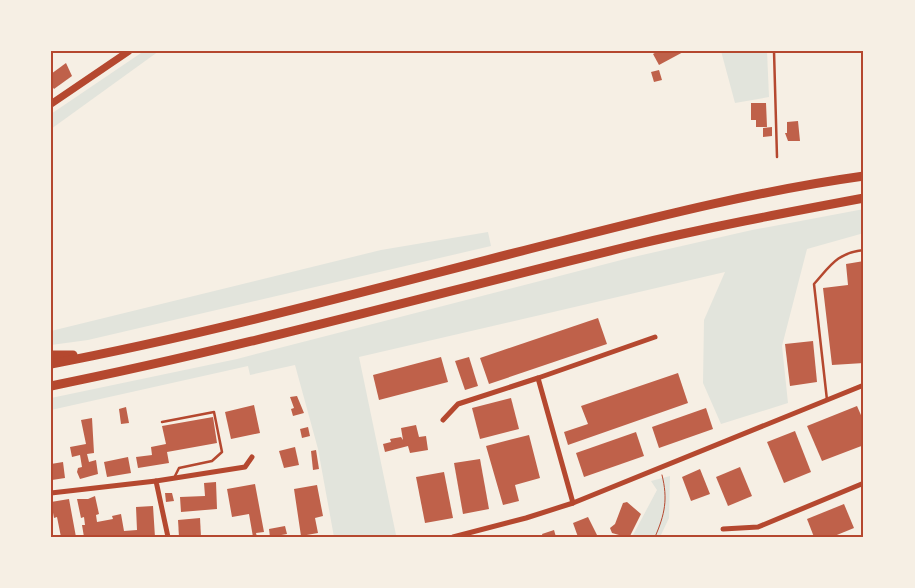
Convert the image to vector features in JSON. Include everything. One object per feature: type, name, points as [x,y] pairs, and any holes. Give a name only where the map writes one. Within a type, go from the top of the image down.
[{"type":"highway","points":[[51,364],[94,356],[231,324],[621,226],[740,199],[864,176]]},
{"type":"highway","points":[[51,386],[150,366],[627,247],[749,219],[864,198]]},
{"type":"highway","points":[[51,355],[94,356]]},
{"type":"main road","points":[[51,104],[129,51]]},
{"type":"street","points":[[443,420],[458,404],[655,338]]},
{"type":"street","points":[[538,378],[573,503]]},
{"type":"street","points":[[454,537],[482,534],[573,503],[864,386]]},
{"type":"street","points":[[51,494],[156,481],[245,467],[252,457]]},
{"type":"street","points":[[156,481],[168,537]]},
{"type":"street","points":[[723,529],[758,527],[864,483]]},
{"type":"lane","points":[[774,51],[777,157]]},
{"type":"lane","points":[[828,400],[814,284],[835,259],[849,252],[864,250]]},
{"type":"lane","points":[[162,422],[214,412],[217,418],[222,452],[212,461],[178,468],[174,478]]},
{"type":"path","points":[[655,537],[664,516],[667,502],[660,467]]},
{"type":"shaded area","points":[[144,51],[159,51],[51,129],[51,114]]},
{"type":"shaded area","points":[[721,51],[767,51],[769,97],[735,103]]},
{"type":"shaded area","points":[[864,209],[864,233],[807,249],[782,346],[788,403],[721,424],[703,383],[704,320],[725,272],[359,357],[396,535],[334,537],[318,449],[295,365],[250,375],[248,366],[51,410],[51,398],[237,359],[629,258],[752,230]]},
{"type":"shaded area","points":[[488,232],[491,246],[88,340],[51,345],[51,331],[381,250]]},
{"type":"shaded area","points":[[670,476],[669,518],[660,537],[632,537],[657,490],[651,481]]},
{"type":"building","points":[[658,51],[685,51],[659,65],[653,54]]},
{"type":"building","points":[[66,63],[72,76],[54,89],[51,85],[51,74]]},
{"type":"building","points":[[659,70],[662,80],[654,82],[651,72]]},
{"type":"building","points":[[751,103],[766,103],[767,127],[756,127],[756,120],[751,120]]},
{"type":"building","points":[[798,121],[800,141],[788,141],[785,133],[787,133],[787,122]]},
{"type":"building","points":[[772,127],[772,136],[763,137],[763,128]]},
{"type":"building","points":[[864,261],[864,363],[832,365],[823,288],[848,285],[846,264]]},
{"type":"building","points":[[598,318],[607,344],[489,384],[480,358]]},
{"type":"building","points":[[813,341],[817,382],[790,386],[785,344]]},
{"type":"building","points":[[441,357],[448,382],[379,400],[373,375]]},
{"type":"building","points":[[469,357],[478,386],[465,390],[455,361]]},
{"type":"building","points":[[678,373],[688,403],[568,445],[564,432],[588,424],[581,406]]},
{"type":"building","points":[[297,396],[304,413],[293,416],[291,409],[294,408],[290,397]]},
{"type":"building","points":[[511,398],[519,429],[480,439],[472,408]]},
{"type":"building","points":[[254,405],[260,433],[231,439],[225,412]]},
{"type":"building","points":[[857,406],[864,422],[864,445],[822,461],[807,426]]},
{"type":"building","points":[[126,407],[129,423],[121,424],[119,409]]},
{"type":"building","points":[[706,408],[713,429],[659,448],[652,427]]},
{"type":"building","points":[[213,417],[217,443],[167,452],[169,463],[138,468],[136,457],[152,455],[151,447],[166,444],[162,426]]},
{"type":"building","points":[[92,418],[94,453],[87,454],[89,462],[96,460],[98,474],[80,479],[77,472],[78,468],[82,467],[80,455],[72,457],[70,447],[86,444],[81,420]]},
{"type":"building","points":[[416,425],[419,437],[426,436],[428,450],[410,453],[408,446],[385,452],[383,444],[391,442],[390,439],[401,437],[403,440],[401,428]]},
{"type":"building","points":[[308,427],[310,436],[302,438],[300,429]]},
{"type":"building","points":[[795,431],[811,472],[784,483],[767,442]]},
{"type":"building","points":[[636,432],[644,456],[584,477],[576,453]]},
{"type":"building","points":[[529,435],[540,478],[515,485],[519,501],[503,505],[486,446]]},
{"type":"building","points":[[295,447],[299,465],[284,468],[279,451]]},
{"type":"building","points":[[316,450],[319,469],[313,470],[311,451]]},
{"type":"building","points":[[128,457],[131,473],[107,477],[104,462]]},
{"type":"building","points":[[480,459],[489,509],[463,514],[454,463]]},
{"type":"building","points":[[63,462],[65,478],[52,480],[51,464]]},
{"type":"building","points":[[740,467],[752,496],[728,506],[716,477]]},
{"type":"building","points":[[700,469],[710,494],[691,501],[682,477]]},
{"type":"building","points":[[444,472],[453,518],[425,523],[416,477]]},
{"type":"building","points":[[216,482],[217,509],[181,512],[180,497],[205,496],[204,483]]},
{"type":"building","points":[[255,484],[264,532],[256,533],[257,537],[253,537],[249,514],[232,517],[227,489]]},
{"type":"building","points":[[317,485],[323,516],[315,518],[318,533],[301,536],[294,489]]},
{"type":"building","points":[[165,493],[172,493],[174,501],[166,502]]},
{"type":"building","points":[[95,496],[99,514],[96,515],[97,522],[113,519],[112,516],[121,514],[124,531],[137,530],[136,507],[153,506],[155,537],[84,537],[82,525],[85,525],[84,517],[81,518],[77,499],[88,499]]},
{"type":"building","points":[[69,499],[76,537],[61,537],[57,517],[54,518],[51,502]]},
{"type":"building","points":[[627,502],[641,514],[630,536],[626,537],[612,533],[610,528],[615,524],[623,503]]},
{"type":"building","points":[[844,504],[854,528],[832,537],[814,537],[807,519]]},
{"type":"building","points":[[588,517],[598,537],[578,537],[573,523]]},
{"type":"building","points":[[200,518],[201,537],[179,537],[178,520]]},
{"type":"building","points":[[285,526],[287,534],[270,537],[269,529]]},
{"type":"building","points":[[554,530],[556,537],[543,537],[542,534]]}]
